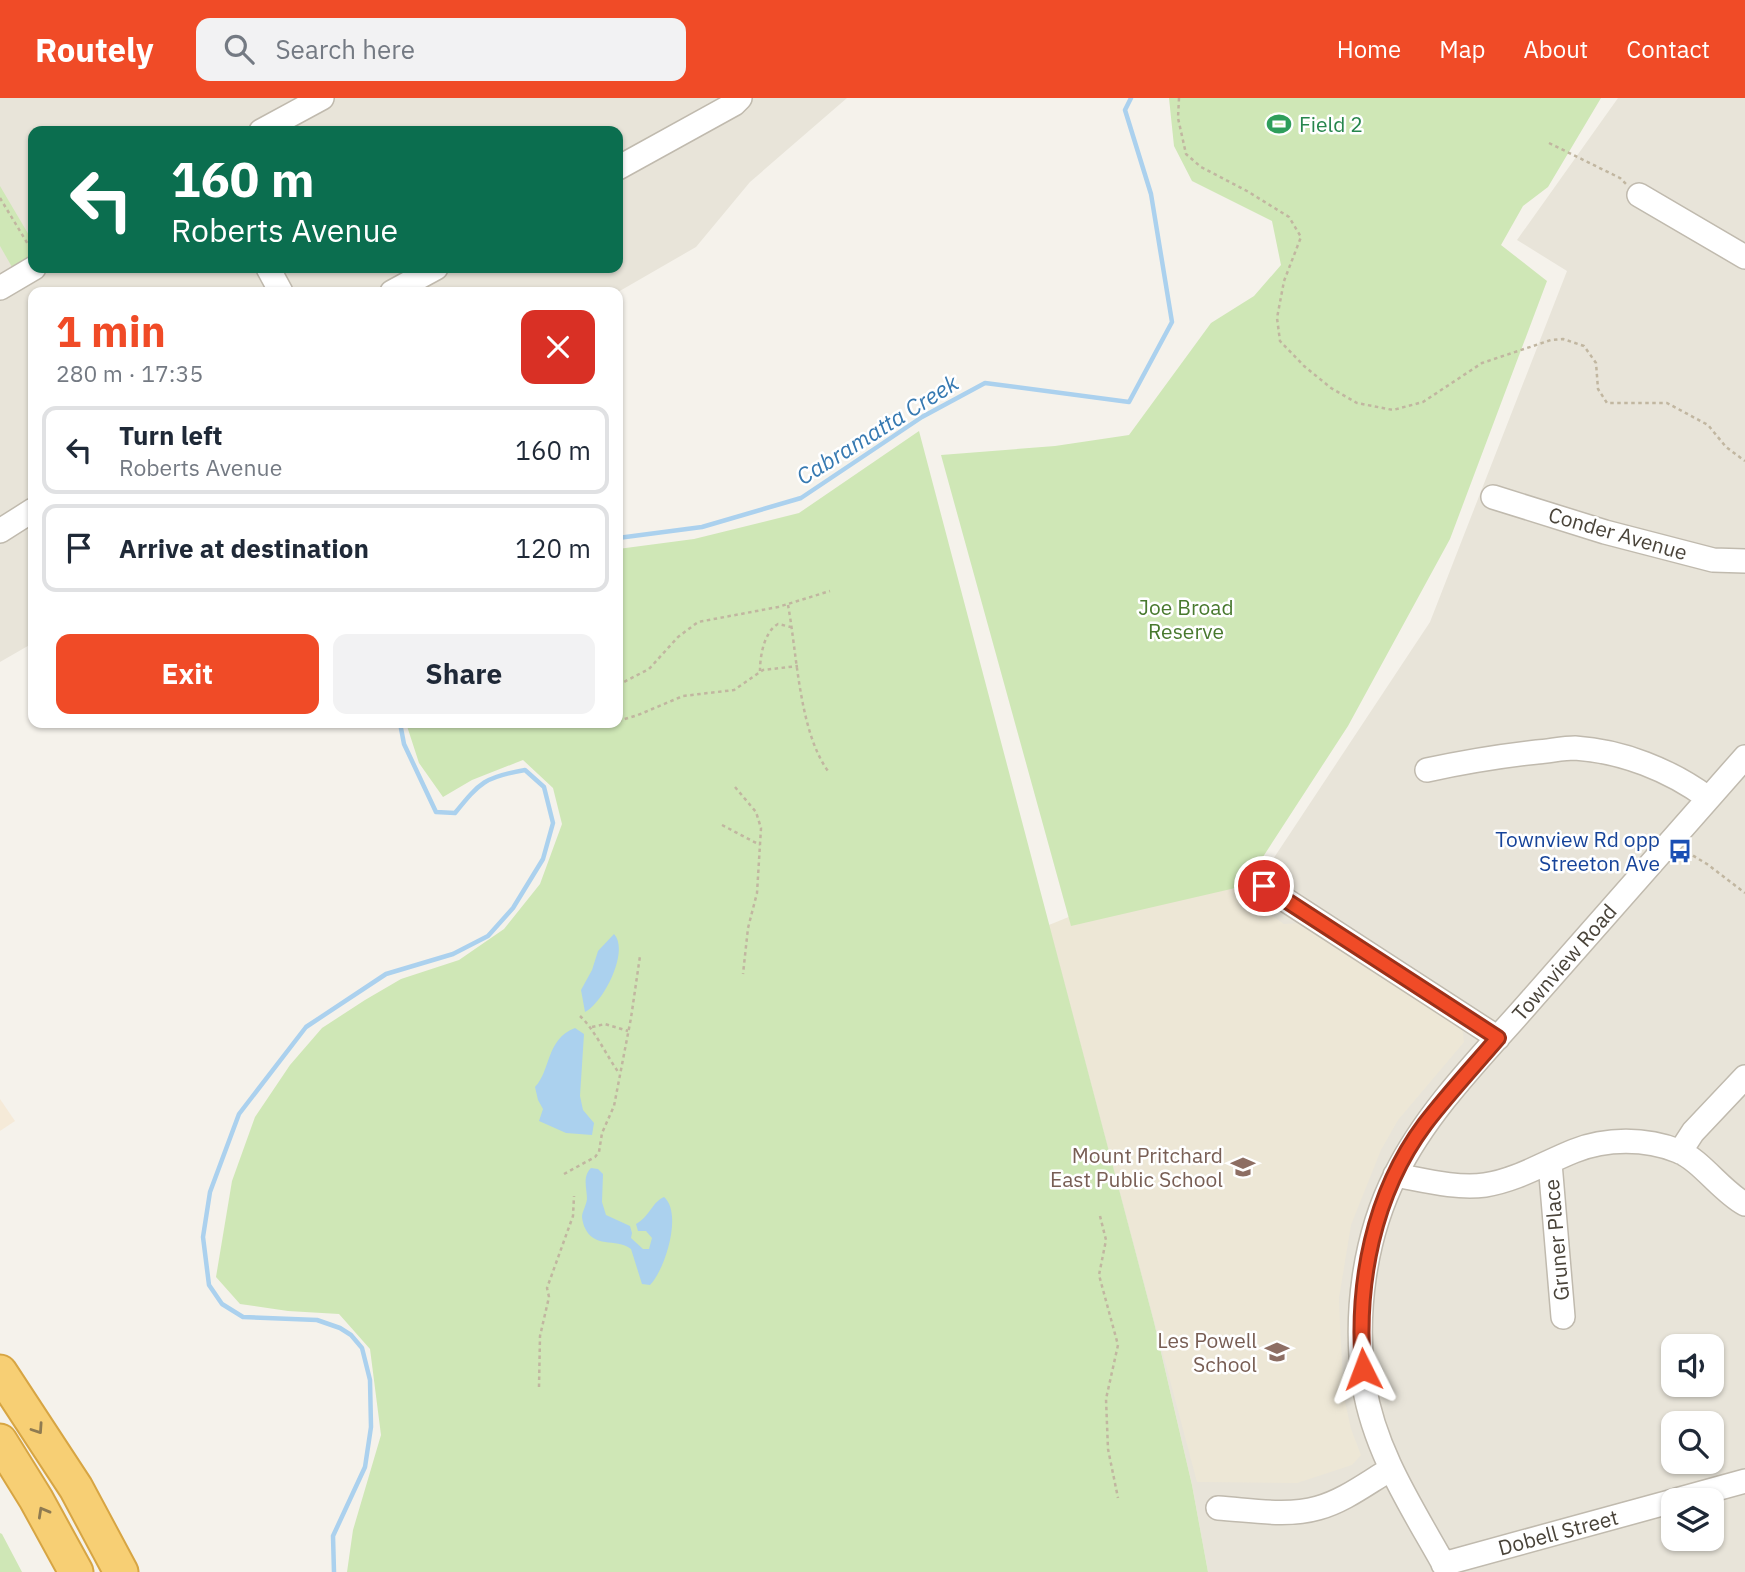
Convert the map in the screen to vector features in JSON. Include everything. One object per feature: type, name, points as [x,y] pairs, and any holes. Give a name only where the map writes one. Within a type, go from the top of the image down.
[{"type":"highway","points":[[0,1372],[76,1488],[121,1572]]},
{"type":"highway","points":[[0,1441],[76,1572]]},
{"type":"street","points":[[270,126],[322,98]]},
{"type":"street","points":[[623,165],[734,104],[740,98]]},
{"type":"street","points":[[1639,195],[1745,257]]},
{"type":"street","points":[[0,288],[28,272]]},
{"type":"street","points":[[401,287],[427,273]]},
{"type":"street","name":"Conder Avenue","points":[[1493,497],[1605,532],[1713,560],[1745,561]]},
{"type":"street","points":[[0,531],[28,513]]},
{"type":"street","points":[[1427,770],[1483,758],[1572,748],[1620,756],[1662,771],[1708,798]]},
{"type":"street","name":"Townview Road","points":[[1446,1568],[1391,1469],[1376,1432],[1364,1385],[1361,1323],[1374,1231],[1395,1175],[1425,1125],[1745,757]]},
{"type":"street","points":[[1264,886],[1498,1038]]},
{"type":"street","points":[[1680,1152],[1693,1132],[1745,1077]]},
{"type":"street","points":[[1395,1175],[1460,1185],[1483,1185],[1514,1177],[1573,1151],[1610,1142],[1639,1142],[1680,1152],[1745,1203]]},
{"type":"street","name":"Gruner Place","points":[[1550,1163],[1563,1317]]},
{"type":"street","points":[[1218,1508],[1302,1511],[1319,1508],[1391,1469]]},
{"type":"street","name":"Dobell Street","points":[[1719,1488],[1745,1481]]},
{"type":"street","name":"Dobell Street","points":[[1446,1568],[1661,1504]]},
{"type":"path","points":[[1179,98],[1178,118],[1186,154],[1201,167],[1289,217],[1301,237],[1284,281],[1277,318],[1280,341],[1304,366],[1331,388],[1357,403],[1393,410],[1423,402],[1482,363],[1530,346],[1563,339],[1584,346],[1596,362],[1598,389],[1607,403],[1667,403],[1708,425],[1726,447],[1745,461]]},
{"type":"path","points":[[1549,143],[1620,178],[1639,195]]},
{"type":"path","points":[[0,198],[28,246]]},
{"type":"path","points":[[623,682],[649,669],[678,637],[698,622],[788,605],[830,591]]},
{"type":"path","points":[[788,605],[813,740],[828,771]]},
{"type":"path","points":[[760,672],[762,651],[771,629],[778,624],[791,628]]},
{"type":"path","points":[[623,720],[682,696],[734,690],[760,672],[798,666]]},
{"type":"path","points":[[735,787],[758,817],[760,845],[757,893],[748,928],[743,974]]},
{"type":"path","points":[[722,825],[760,845]]},
{"type":"path","points":[[1687,852],[1745,893]]},
{"type":"path","points":[[564,1174],[595,1157],[598,1152],[602,1133],[614,1106],[640,956]]},
{"type":"path","points":[[580,1016],[591,1028],[618,1073]]},
{"type":"path","points":[[591,1028],[605,1024],[628,1031]]},
{"type":"path","points":[[539,1387],[540,1336],[549,1297],[547,1288],[573,1216],[575,1196]]},
{"type":"path","points":[[1100,1216],[1106,1240],[1099,1275],[1118,1345],[1107,1399],[1108,1449],[1118,1498]]},
{"type":"shaded area","points":[[0,98],[847,98],[750,182],[696,247],[623,289],[623,287],[28,287],[28,646],[0,662]]},
{"type":"shaded area","points":[[1618,98],[1745,98],[1745,1572],[1208,1572],[1192,1485],[1154,1322],[1049,925],[1248,897],[1430,622],[1567,271],[1517,240]]},
{"type":"shaded area","name":"Mount Pritchard East Public School","points":[[1196,865],[1284,924],[1302,923],[1462,1026],[1464,1042],[1398,1120],[1381,1150],[1351,1225],[1339,1298],[1340,1326],[1344,1397],[1351,1429],[1361,1455],[1352,1465],[1297,1483],[1197,1482],[1049,925]]},
{"type":"shaded area","points":[[0,1099],[15,1121],[0,1131]]},
{"type":"green space","name":"Joe Broad Reserve","points":[[1169,98],[1601,98],[1548,187],[1523,206],[1501,245],[1547,281],[1450,539],[1348,726],[1244,886],[1071,926],[941,455],[1055,446],[1129,435],[1211,323],[1254,296],[1281,265],[1272,221],[1192,181],[1174,146]]},
{"type":"green space","points":[[0,186],[28,234],[28,257],[12,267],[0,246]]},
{"type":"green space","points":[[919,431],[1154,1322],[1192,1485],[1208,1572],[347,1572],[353,1530],[381,1435],[370,1349],[339,1314],[288,1311],[240,1304],[216,1277],[232,1181],[255,1117],[290,1065],[322,1028],[401,979],[459,960],[504,929],[540,884],[562,824],[553,788],[523,760],[472,780],[443,797],[419,763],[408,728],[623,728],[623,548],[694,539],[799,513]]},
{"type":"green space","points":[[0,1533],[2,1534],[22,1572],[0,1572]]},
{"type":"water","points":[[614,934],[619,952],[617,964],[606,988],[585,1012],[581,990],[598,951]]},
{"type":"water","points":[[575,1028],[584,1034],[580,1096],[583,1110],[594,1123],[592,1135],[566,1133],[539,1121],[543,1109],[535,1087],[559,1039]]},
{"type":"water","points":[[591,1168],[598,1169],[603,1174],[602,1202],[606,1215],[630,1226],[631,1238],[643,1249],[649,1249],[652,1238],[646,1231],[638,1231],[636,1224],[660,1199],[664,1197],[669,1205],[672,1215],[670,1241],[656,1278],[650,1285],[642,1284],[631,1249],[599,1241],[588,1233],[584,1226],[582,1216],[587,1199],[586,1179]]},
{"type":"waterway","name":"Cabramatta Creek","points":[[623,537],[702,527],[801,498],[922,417],[985,383],[1129,402],[1172,322],[1151,194],[1125,110],[1131,98]]},
{"type":"waterway","name":"Cabramatta Creek","points":[[334,1572],[333,1536],[365,1467],[371,1427],[370,1380],[362,1348],[351,1335],[340,1328],[317,1320],[243,1317],[222,1304],[209,1285],[203,1237],[210,1192],[239,1114],[306,1027],[386,974],[453,954],[488,936],[513,908],[543,859],[553,823],[544,787],[525,770],[484,782],[455,813],[436,812],[404,744],[401,728]]},
{"type":"place","name":"Field 2","points":[[1279,124]]},
{"type":"place","name":"Townview Rd opp Streeton Ave","points":[[1680,851]]},
{"type":"place","name":"Mount Pritchard East Public School","points":[[1243,1167]]},
{"type":"place","name":"Les Powell School","points":[[1277,1352]]},
{"type":"route","points":[[1264,886],[1498,1038],[1425,1125],[1409,1149],[1386,1195],[1374,1231],[1363,1289],[1363,1369]]}]
